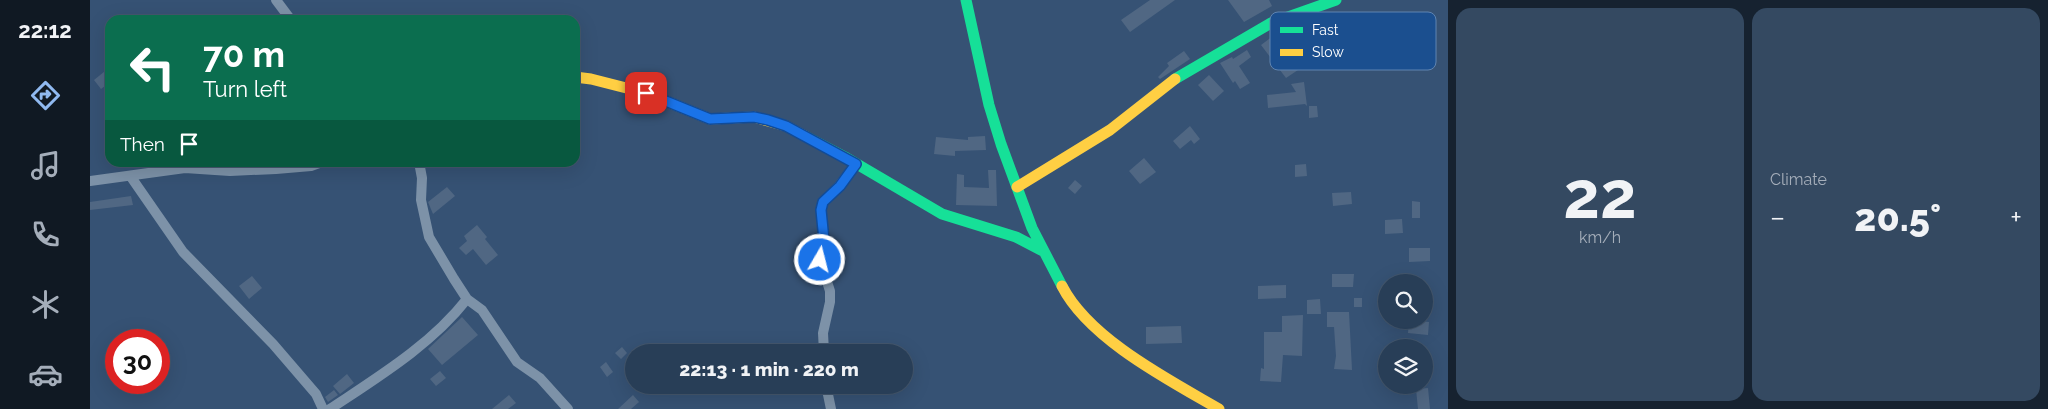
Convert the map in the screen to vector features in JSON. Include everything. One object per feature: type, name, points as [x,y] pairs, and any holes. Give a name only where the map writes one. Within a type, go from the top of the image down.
[{"type":"street","points":[[276,0],[286,15]]},
{"type":"street","points":[[966,0],[990,105],[1017,187],[1032,228],[1067,296],[1091,324],[1145,366],[1218,409]]},
{"type":"street","points":[[1302,12],[1336,0]]},
{"type":"street","points":[[1017,187],[1110,130],[1176,78],[1270,24]]},
{"type":"street","points":[[580,78],[646,93],[710,119],[754,117],[786,126],[942,214],[1016,237],[1043,251]]},
{"type":"street","points":[[824,344],[823,333],[830,302],[830,291],[820,260],[824,240],[821,210],[823,202],[840,186],[856,164]]},
{"type":"street","points":[[90,181],[131,177],[186,168],[230,170],[300,167]]},
{"type":"street","points":[[420,167],[422,178],[421,200],[429,237],[467,299],[482,310],[518,362],[540,378],[568,409]]},
{"type":"street","points":[[131,177],[183,252],[273,344],[316,394],[323,409]]},
{"type":"street","points":[[1016,237],[1032,228]]},
{"type":"street","points":[[330,409],[375,379],[424,342],[451,319],[467,299]]},
{"type":"street","points":[[828,394],[831,409]]},
{"type":"building","points":[[1150,0],[1175,0],[1130,32],[1121,20]]},
{"type":"building","points":[[1228,0],[1269,0],[1272,6],[1244,22]]},
{"type":"building","points":[[1270,38],[1270,57],[1261,45]]},
{"type":"building","points":[[1247,50],[1251,57],[1239,66],[1250,83],[1240,89],[1235,81],[1233,83],[1220,63],[1232,57],[1233,59]]},
{"type":"building","points":[[1184,51],[1190,59],[1160,79],[1158,77],[1169,66],[1167,63]]},
{"type":"building","points":[[1280,70],[1298,70],[1286,78]]},
{"type":"building","points":[[105,71],[105,86],[101,89],[94,80]]},
{"type":"building","points":[[1209,75],[1224,91],[1213,101],[1198,85]]},
{"type":"building","points":[[1304,82],[1307,106],[1305,104],[1268,108],[1267,95],[1296,92],[1291,84]]},
{"type":"building","points":[[1309,106],[1317,106],[1318,117],[1309,118]]},
{"type":"building","points":[[1190,126],[1200,139],[1194,144],[1191,140],[1180,149],[1173,141]]},
{"type":"building","points":[[985,136],[986,150],[955,151],[955,156],[934,154],[936,137],[968,140],[968,137]]},
{"type":"building","points":[[1144,158],[1156,172],[1140,184],[1129,171]]},
{"type":"building","points":[[1306,164],[1307,176],[1295,177],[1295,165]]},
{"type":"building","points":[[988,170],[996,170],[997,206],[956,205],[957,174],[964,175],[964,187],[989,188]]},
{"type":"building","points":[[1075,180],[1082,186],[1075,194],[1068,188]]},
{"type":"building","points":[[447,187],[455,196],[433,214],[428,202]]},
{"type":"building","points":[[1351,192],[1352,204],[1333,206],[1332,193]]},
{"type":"building","points":[[131,196],[133,205],[90,210],[90,202]]},
{"type":"building","points":[[1412,201],[1420,202],[1420,218],[1412,218]]},
{"type":"building","points":[[1402,219],[1403,233],[1385,234],[1385,220]]},
{"type":"building","points":[[477,225],[498,255],[486,265],[473,249],[466,255],[459,248],[467,241],[464,236]]},
{"type":"building","points":[[1409,248],[1430,248],[1430,261],[1409,262]]},
{"type":"building","points":[[1332,274],[1354,274],[1353,287],[1332,287]]},
{"type":"building","points":[[252,276],[262,288],[249,299],[239,286]]},
{"type":"building","points":[[1286,285],[1286,298],[1258,299],[1258,286]]},
{"type":"building","points":[[1354,298],[1362,298],[1362,307],[1354,307]]},
{"type":"building","points":[[1320,299],[1321,314],[1307,314],[1307,300]]},
{"type":"building","points":[[1327,312],[1349,312],[1352,370],[1334,369],[1336,356],[1334,327],[1327,327]]},
{"type":"building","points":[[1303,315],[1302,356],[1283,355],[1281,382],[1260,381],[1261,368],[1264,369],[1264,332],[1282,332],[1282,316]]},
{"type":"building","points":[[462,317],[478,335],[442,365],[428,349]]},
{"type":"building","points":[[1181,326],[1182,343],[1146,344],[1146,327]]},
{"type":"building","points":[[1408,329],[1428,329],[1428,335],[1408,333]]},
{"type":"building","points":[[622,347],[625,351],[625,355],[621,359],[615,353]]},
{"type":"building","points":[[606,362],[613,372],[607,377],[600,367]]},
{"type":"building","points":[[440,371],[446,378],[436,386],[430,379]]},
{"type":"building","points":[[347,374],[354,383],[340,394],[333,386]]},
{"type":"building","points":[[334,390],[338,395],[328,402],[325,397]]},
{"type":"building","points":[[1416,394],[1429,394],[1430,409],[1418,409]]},
{"type":"building","points":[[509,395],[516,403],[508,409],[492,409]]},
{"type":"building","points":[[633,395],[639,402],[631,409],[618,409]]},
{"type":"traffic: fast","points":[[966,0],[989,105],[1001,144],[1032,228],[1062,286]]},
{"type":"traffic: fast","points":[[1302,12],[1336,0]]},
{"type":"traffic: fast","points":[[1175,79],[1270,24]]},
{"type":"traffic: fast","points":[[805,136],[845,157],[942,214],[1016,237],[1043,251]]},
{"type":"traffic: slow","points":[[580,78],[646,93],[710,119],[754,117],[786,126],[805,136]]},
{"type":"traffic: slow","points":[[1017,187],[1110,130],[1175,79]]},
{"type":"traffic: slow","points":[[1062,286],[1074,305],[1110,341],[1154,371],[1219,409]]},
{"type":"route","points":[[646,93],[686,111],[710,119],[754,117],[786,126],[856,164],[840,186],[823,202],[821,210],[824,240],[820,260]]}]
